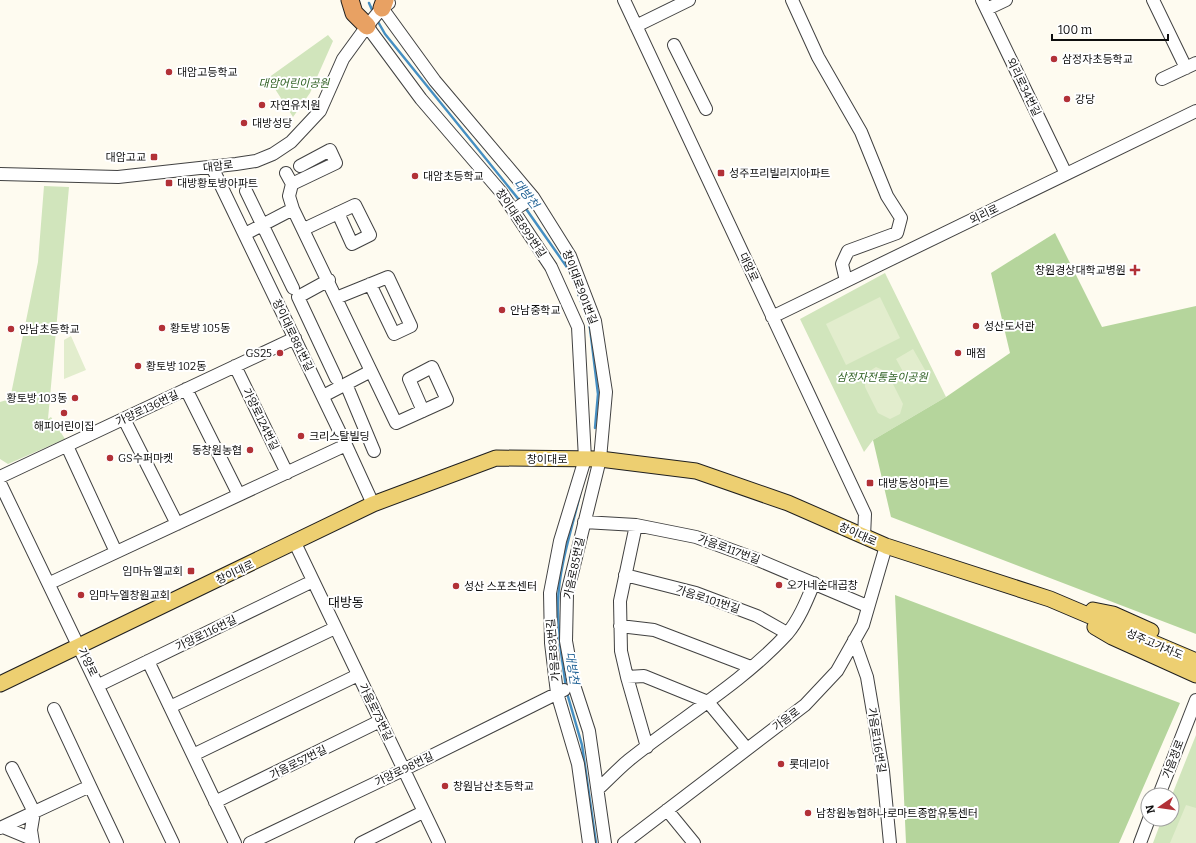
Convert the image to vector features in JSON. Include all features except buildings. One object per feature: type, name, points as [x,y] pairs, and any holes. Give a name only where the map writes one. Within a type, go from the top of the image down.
[{"type":"highway","points":[[350,0],[354,13],[367,26]]},
{"type":"main road","name":"창이대로","points":[[0,684],[295,543],[373,504],[496,458],[600,459],[696,471],[788,503],[886,546],[1050,599],[1114,626]]},
{"type":"main road","points":[[1050,599],[1113,614],[1196,650]]},
{"type":"main road","points":[[1050,599],[1112,637],[1196,675]]},
{"type":"main road","name":"성주고가차도","points":[[1114,626],[1196,661]]},
{"type":"street","name":"대암로","points":[[624,0],[865,514],[864,537]]},
{"type":"street","points":[[636,26],[689,0]]},
{"type":"street","points":[[792,0],[818,57],[861,132],[887,196],[901,218],[897,233],[848,251],[842,264],[846,281]]},
{"type":"street","points":[[984,5],[1006,0]]},
{"type":"street","points":[[1153,0],[1191,65],[1162,79]]},
{"type":"street","name":"대암로","points":[[0,174],[118,177],[256,161],[273,154],[291,142],[320,111],[343,59],[385,2]]},
{"type":"street","name":"창이대로901번길","points":[[385,2],[434,81],[533,197],[570,256],[595,321],[606,392],[600,459]]},
{"type":"street","name":"외리로34번길","points":[[984,5],[1066,174]]},
{"type":"street","name":"창이대로899번길","points":[[367,26],[421,99],[502,192],[551,267],[578,327],[585,459]]},
{"type":"street","points":[[674,45],[706,109]]},
{"type":"street","name":"외리로","points":[[772,317],[1196,112]]},
{"type":"street","points":[[292,184],[336,163],[330,150],[300,166]]},
{"type":"street","name":"창이대로881번길","points":[[212,167],[323,396],[373,504]]},
{"type":"street","points":[[286,173],[292,184],[289,196],[293,209],[304,229],[396,423],[423,411]]},
{"type":"street","points":[[246,191],[293,288]]},
{"type":"street","points":[[514,210],[533,197]]},
{"type":"street","points":[[245,234],[293,209]]},
{"type":"street","points":[[304,229],[338,213]]},
{"type":"street","points":[[328,280],[298,297],[341,381],[374,451]]},
{"type":"street","points":[[336,298],[370,284]]},
{"type":"street","points":[[578,327],[595,321]]},
{"type":"street","name":"가양로136번길","points":[[0,478],[295,338]]},
{"type":"street","name":"가양로124번길","points":[[235,366],[287,473]]},
{"type":"street","points":[[323,396],[341,381],[371,371]]},
{"type":"street","points":[[186,389],[239,495]]},
{"type":"street","points":[[124,419],[177,524]]},
{"type":"street","points":[[50,583],[346,445]]},
{"type":"street","points":[[67,446],[116,552]]},
{"type":"street","name":"가음로83번길","points":[[585,459],[560,541],[550,593],[551,643],[557,694],[578,764],[589,843]]},
{"type":"street","name":"가음로85번길","points":[[600,459],[567,594],[566,641],[574,685],[589,731],[605,843]]},
{"type":"street","name":"가양로","points":[[0,483],[80,645],[174,843]]},
{"type":"street","name":"가음로117번길","points":[[584,522],[636,525],[696,537],[756,559],[867,606]]},
{"type":"street","points":[[636,525],[620,601],[621,650],[647,747]]},
{"type":"street","name":"가음로73번길","points":[[295,543],[438,843]]},
{"type":"street","name":"가음로","points":[[624,843],[805,705],[837,671],[863,625],[867,606],[886,546]]},
{"type":"street","name":"가음로101번길","points":[[625,575],[696,593],[757,616],[787,633]]},
{"type":"street","name":"가양로116번길","points":[[99,685],[313,581]]},
{"type":"street","points":[[598,789],[629,760],[708,702],[752,667],[787,633],[802,610],[814,583]]},
{"type":"street","points":[[620,626],[654,630],[752,667]]},
{"type":"street","points":[[170,707],[335,628]]},
{"type":"street","name":"가음로116번길","points":[[854,640],[867,677],[883,771],[890,843]]},
{"type":"street","points":[[148,661],[235,843]]},
{"type":"street","points":[[193,755],[358,675]]},
{"type":"street","points":[[627,677],[644,676],[708,702],[747,749]]},
{"type":"street","name":"가양로98번길","points":[[250,843],[403,770],[574,685]]},
{"type":"street","name":"가음정로","points":[[1162,787],[1196,700]]},
{"type":"street","points":[[54,709],[117,843]]},
{"type":"street","name":"가음로57번길","points":[[215,802],[380,722]]},
{"type":"street","points":[[2,827],[32,841],[32,820],[34,812],[12,768]]},
{"type":"street","points":[[2,827],[90,786]]},
{"type":"street","points":[[667,810],[694,843]]},
{"type":"street","points":[[361,843],[424,812]]},
{"type":"street","points":[[1140,843],[1146,827]]},
{"type":"green space","name":"대암어린이공원","points":[[328,35],[333,41],[310,93],[293,117],[268,78]]},
{"type":"green space","points":[[44,186],[69,187],[48,419],[51,417],[65,439],[8,464],[0,459],[0,402],[10,399],[38,262]]},
{"type":"green space","points":[[1055,233],[1102,327],[1196,306],[1196,634],[891,517],[873,440],[946,397],[1010,353],[991,273]]},
{"type":"green space","name":"삼정자전통놀이공원","points":[[885,273],[946,397],[873,440],[864,452],[800,319]]},
{"type":"green space","points":[[880,297],[900,338],[846,365],[826,324]]},
{"type":"green space","points":[[71,336],[86,370],[64,379],[64,340]]},
{"type":"green space","points":[[913,349],[929,377],[911,386],[896,359]]},
{"type":"green space","points":[[876,367],[887,372],[903,404],[900,414],[890,419],[878,413],[865,387],[865,374]]},
{"type":"green space","points":[[895,595],[1180,703],[1143,787],[1140,787],[1140,795],[1119,843],[906,843]]},
{"type":"green space","points":[[1196,735],[1196,843],[1153,843],[1159,827],[1180,827],[1180,787],[1175,787]]},
{"type":"green space","points":[[1186,805],[1196,808],[1196,843],[1170,843],[1177,827],[1180,827],[1180,819]]},
{"type":"waterway","name":"대방천","points":[[369,3],[373,12]]},
{"type":"waterway","name":"대방천","points":[[377,20],[385,34],[520,201]]},
{"type":"waterway","name":"대방천","points":[[524,206],[571,273]]},
{"type":"waterway","name":"대방천","points":[[578,293],[590,328],[598,394],[595,428]]},
{"type":"waterway","name":"대방천","points":[[566,687],[558,623],[559,588],[563,561],[580,494]]},
{"type":"waterway","name":"대방천","points":[[567,693],[582,745],[596,843]]},
{"type":"place","name":"삼정자초등학교","points":[[1054,59]]},
{"type":"place","name":"대암고등학교","points":[[169,72]]},
{"type":"place","name":"강당","points":[[1067,99]]},
{"type":"place","name":"자연유치원","points":[[262,105]]},
{"type":"place","name":"대방성당","points":[[244,123]]},
{"type":"place","name":"대암고교","points":[[154,157]]},
{"type":"place","name":"성주프리빌리지아파트","points":[[721,173]]},
{"type":"place","name":"대암초등학교","points":[[415,176]]},
{"type":"place","name":"대방황토방아파트","points":[[169,183]]},
{"type":"place","name":"창원경상대학교병원","points":[[1135,270]]},
{"type":"place","name":"안남중학교","points":[[502,310]]},
{"type":"place","name":"성산도서관","points":[[976,326]]},
{"type":"place","name":"황토방 105동","points":[[162,328]]},
{"type":"place","name":"안남초등학교","points":[[11,329]]},
{"type":"place","name":"GS25","points":[[280,353]]},
{"type":"place","name":"매점","points":[[958,353]]},
{"type":"place","name":"황토방 102동","points":[[138,366]]},
{"type":"place","name":"황토방 103동","points":[[75,398]]},
{"type":"place","name":"해피어린이집","points":[[64,413]]},
{"type":"place","name":"크리스탈빌딩","points":[[301,436]]},
{"type":"place","name":"동창원농협","points":[[250,450]]},
{"type":"place","name":"GS수퍼마켓","points":[[110,458]]},
{"type":"place","name":"대방동성아파트","points":[[870,483]]},
{"type":"place","name":"임마뉴엘교회","points":[[191,571]]},
{"type":"place","name":"오가네순대곱창","points":[[779,585]]},
{"type":"place","name":"성산 스포츠센터","points":[[456,586]]},
{"type":"place","name":"임마누엘창원교회","points":[[81,595]]},
{"type":"place","name":"롯데리아","points":[[781,764]]},
{"type":"place","name":"창원남산초등학교","points":[[445,786]]},
{"type":"place","name":"남창원농협하나로마트종합유통센터","points":[[808,813]]},
{"type":"district","name":"대방동","points":[[346,602]]}]
